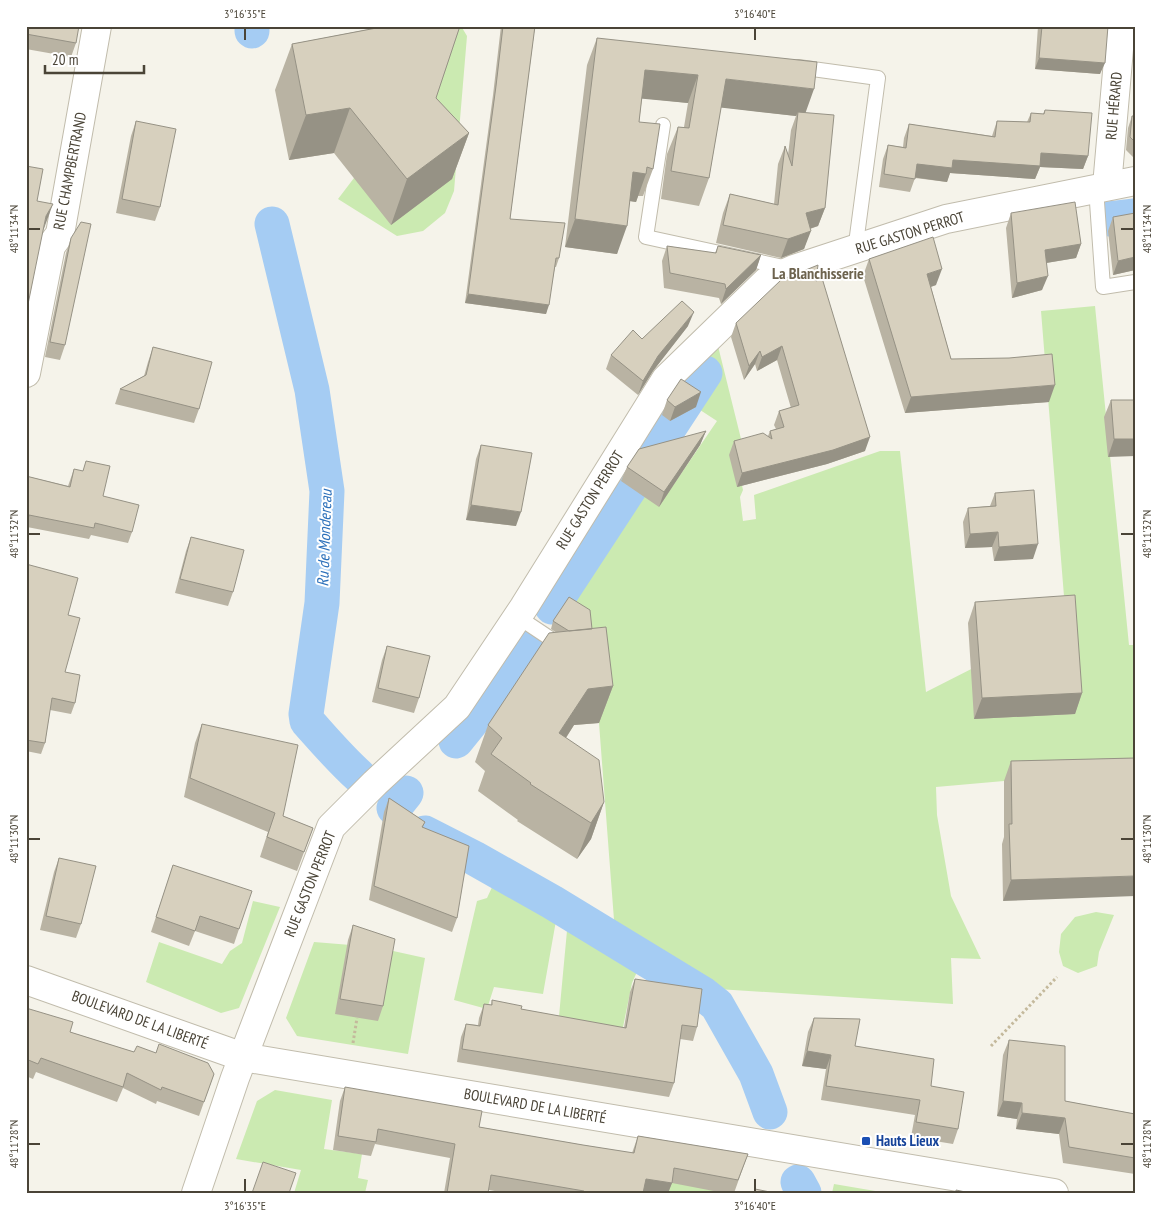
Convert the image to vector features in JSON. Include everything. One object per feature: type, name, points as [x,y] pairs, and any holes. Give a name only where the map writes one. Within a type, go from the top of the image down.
[{"type":"street","name":"RUE CHAMPBERTRAND","points":[[26,373],[51,246],[60,234],[96,26]]},
{"type":"street","name":"RUE HÉRARD","points":[[1100,195],[1121,26]]},
{"type":"street","name":"RUE GASTON PERROT","points":[[196,1193],[243,1057],[331,827],[457,707],[518,617],[666,379],[767,281],[794,269],[855,251],[946,219],[1100,195],[1135,181]]},
{"type":"street","name":"BOULEVARD DE LA LIBERTÉ","points":[[26,980],[243,1057],[1054,1193]]},
{"type":"lane","points":[[781,65],[878,78],[855,251]]},
{"type":"lane","points":[[663,125],[646,237],[794,269]]},
{"type":"lane","points":[[1100,195],[1099,228],[1103,287],[1135,282]]},
{"type":"lane","points":[[518,617],[565,649]]},
{"type":"path","points":[[991,1046],[1057,977]]},
{"type":"path","points":[[352,1044],[357,1018]]},
{"type":"green space","points":[[388,26],[461,26],[467,36],[454,191],[445,213],[423,231],[397,236],[338,199],[354,178]]},
{"type":"green space","points":[[1095,306],[1129,645],[1135,645],[1135,787],[1004,781],[936,787],[937,815],[951,896],[981,959],[951,958],[953,1004],[702,988],[615,933],[599,723],[588,618],[566,604],[640,493],[659,506],[717,421],[694,406],[706,381],[701,363],[718,346],[744,451],[741,481],[743,490],[740,497],[743,521],[756,519],[754,495],[880,451],[900,451],[926,692],[1066,621],[1041,311]]},
{"type":"green space","points":[[494,883],[557,915],[543,994],[494,987],[487,1009],[454,1000],[477,901],[487,898]]},
{"type":"green space","points":[[253,901],[280,907],[239,1008],[221,1013],[146,982],[159,942],[222,964],[230,951],[242,943]]},
{"type":"green space","points":[[1096,912],[1114,915],[1099,952],[1097,966],[1078,973],[1063,966],[1059,952],[1061,934],[1075,917]]},
{"type":"green space","points":[[568,920],[640,965],[632,983],[621,1037],[558,1027]]},
{"type":"green space","points":[[314,942],[375,947],[425,958],[408,1054],[297,1036],[286,1018]]},
{"type":"green space","points":[[275,1090],[332,1100],[324,1149],[362,1154],[358,1178],[368,1180],[365,1193],[294,1193],[301,1170],[236,1159],[257,1101]]},
{"type":"green space","points":[[674,1157],[718,1192],[724,1193],[667,1193]]},
{"type":"green space","points":[[834,1184],[887,1193],[832,1193]]},
{"type":"building","points":[[26,26],[79,26],[76,43],[26,34]]},
{"type":"building","points":[[387,26],[460,26],[436,98],[469,133],[407,179],[350,108],[306,115],[292,44]]},
{"type":"building","points":[[503,26],[535,26],[510,219],[565,223],[559,258],[556,258],[549,305],[468,294]]},
{"type":"building","points":[[1042,26],[1108,26],[1105,63],[1039,58]]},
{"type":"building","points":[[597,38],[817,62],[814,89],[726,79],[709,178],[671,171],[678,127],[689,128],[698,75],[645,70],[639,122],[660,124],[653,169],[647,167],[646,174],[633,172],[627,226],[575,219]]},
{"type":"building","points":[[1045,110],[1092,113],[1088,156],[1041,153],[1040,166],[953,160],[952,168],[917,164],[915,179],[884,174],[888,145],[906,148],[909,124],[995,137],[997,121],[1030,122],[1031,113],[1044,114]]},
{"type":"building","points":[[798,112],[834,115],[825,208],[806,213],[811,231],[788,239],[723,225],[730,194],[778,205],[785,146],[792,166]]},
{"type":"building","points":[[1132,116],[1135,116],[1135,142],[1130,137]]},
{"type":"building","points":[[136,121],[176,129],[160,207],[122,199]]},
{"type":"building","points":[[26,166],[43,169],[37,201],[53,204],[46,216],[26,314]]},
{"type":"building","points":[[1075,202],[1081,244],[1045,250],[1048,276],[1017,283],[1011,213]]},
{"type":"building","points":[[1135,213],[1135,257],[1118,261],[1113,217]]},
{"type":"building","points":[[81,222],[91,224],[65,345],[50,342],[71,238]]},
{"type":"building","points":[[933,237],[942,269],[927,274],[951,359],[1009,358],[1052,354],[1055,385],[911,397],[869,259]]},
{"type":"building","points":[[667,246],[716,253],[718,246],[761,255],[726,289],[725,284],[670,273]]},
{"type":"building","points":[[818,265],[816,281],[822,278],[870,437],[833,450],[742,473],[734,441],[763,433],[772,439],[770,431],[784,427],[779,411],[799,405],[782,346],[762,357],[760,351],[749,366],[736,323],[781,280]]},
{"type":"building","points":[[682,301],[694,312],[658,356],[643,381],[611,355],[633,330],[642,339]]},
{"type":"building","points":[[153,347],[212,362],[199,409],[120,389],[146,375]]},
{"type":"building","points":[[681,379],[701,392],[675,407],[667,400]]},
{"type":"building","points":[[1111,400],[1135,400],[1135,439],[1114,439]]},
{"type":"building","points":[[706,431],[664,492],[627,467],[639,449]]},
{"type":"building","points":[[481,445],[532,453],[521,512],[471,505]]},
{"type":"building","points":[[86,461],[110,466],[103,496],[139,505],[132,532],[95,523],[94,528],[29,515],[26,531],[26,476],[70,487],[74,469],[83,471]]},
{"type":"building","points":[[1034,490],[1038,544],[999,547],[998,532],[970,534],[968,508],[996,506],[995,493]]},
{"type":"building","points":[[191,537],[244,550],[233,592],[180,579]]},
{"type":"building","points":[[26,564],[78,578],[68,615],[80,618],[65,672],[80,675],[75,703],[52,698],[45,743],[26,740]]},
{"type":"building","points":[[1075,595],[1082,693],[982,698],[975,602]]},
{"type":"building","points":[[569,597],[590,610],[592,629],[569,631],[553,621]]},
{"type":"building","points":[[606,627],[613,686],[588,689],[559,733],[599,760],[604,802],[591,823],[530,784],[491,754],[502,738],[488,725],[549,633]]},
{"type":"building","points":[[387,646],[430,656],[419,698],[378,688]]},
{"type":"building","points":[[202,724],[298,745],[283,816],[313,828],[304,852],[267,837],[275,813],[190,778]]},
{"type":"building","points":[[1135,758],[1135,876],[1011,880],[1009,824],[1012,824],[1011,761]]},
{"type":"building","points":[[389,798],[425,822],[422,827],[469,846],[457,918],[374,886]]},
{"type":"building","points":[[59,858],[96,866],[81,924],[46,916]]},
{"type":"building","points":[[173,865],[252,891],[239,929],[200,916],[195,931],[156,917]]},
{"type":"building","points":[[353,925],[395,939],[383,1006],[340,999]]},
{"type":"building","points":[[635,979],[702,989],[697,1027],[682,1025],[674,1083],[462,1049],[466,1024],[480,1026],[484,1004],[492,1005],[492,1000],[522,1006],[521,1009],[626,1028]]},
{"type":"building","points":[[26,1008],[73,1022],[70,1032],[134,1052],[137,1046],[156,1053],[159,1044],[208,1063],[214,1074],[204,1102],[162,1087],[161,1090],[127,1073],[123,1087],[41,1058],[38,1064],[26,1059]]},
{"type":"building","points":[[814,1018],[860,1019],[855,1046],[934,1059],[931,1086],[964,1092],[958,1129],[916,1122],[920,1100],[826,1086],[831,1055],[807,1051]]},
{"type":"building","points":[[1009,1040],[1065,1046],[1065,1101],[1135,1114],[1135,1158],[1069,1147],[1065,1118],[1022,1113],[1022,1103],[1003,1101]]},
{"type":"building","points":[[345,1087],[482,1111],[479,1127],[583,1145],[634,1153],[638,1136],[748,1154],[738,1180],[674,1168],[672,1183],[646,1179],[643,1193],[583,1193],[584,1191],[491,1175],[488,1193],[447,1193],[455,1144],[378,1129],[376,1142],[338,1136]]},
{"type":"building","points":[[263,1162],[296,1173],[289,1193],[252,1193]]},
{"type":"building","points":[[755,1189],[775,1193],[754,1193]]},
{"type":"building","points":[[956,1190],[970,1193],[956,1193]]},
{"type":"waterway","name":"Ru de Mondereau","points":[[252,26],[252,31]]},
{"type":"waterway","points":[[1109,219],[1135,216]]},
{"type":"waterway","name":"Ru de Mondereau","points":[[272,224],[312,390],[327,491],[322,603],[306,714],[307,721],[359,776]]},
{"type":"waterway","name":"Ru de Mondereau","points":[[552,607],[705,373]]},
{"type":"waterway","name":"Ru de Mondereau","points":[[456,741],[481,710],[530,639]]},
{"type":"waterway","name":"Ru de Mondereau","points":[[394,808],[406,793]]},
{"type":"waterway","points":[[425,833],[552,902],[703,994],[717,1005],[756,1074],[770,1112]]},
{"type":"waterway","points":[[798,1182],[804,1193]]},
{"type":"place","name":"Hauts Lieux","points":[[866,1141]]},
{"type":"district","name":"La Blanchisserie","points":[[818,273]]}]
